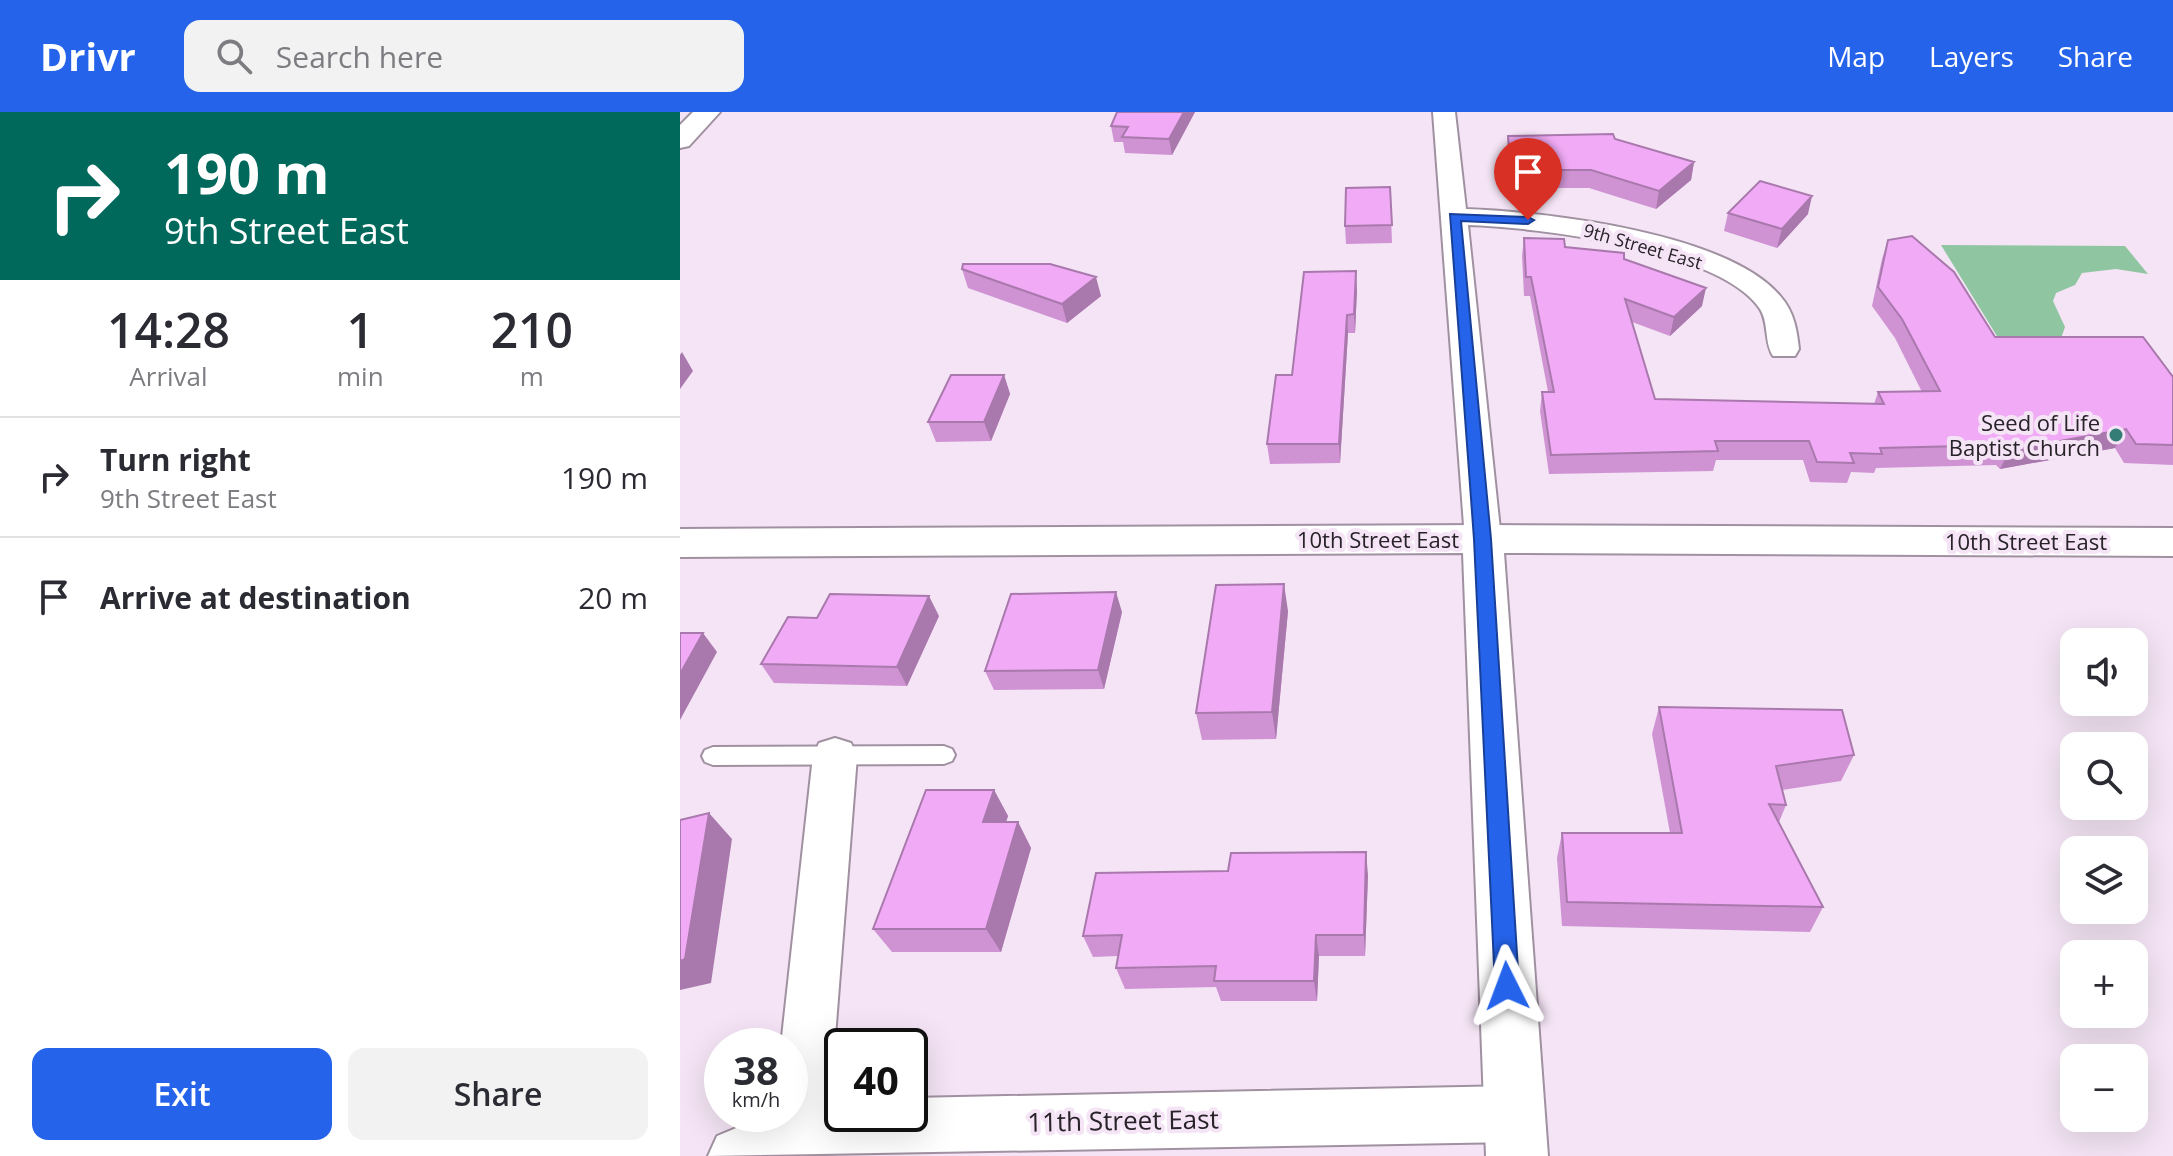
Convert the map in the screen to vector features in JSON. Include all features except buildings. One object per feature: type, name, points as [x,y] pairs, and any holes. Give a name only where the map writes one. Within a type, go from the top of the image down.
[{"type":"street","points":[[680,140],[707,112]]},
{"type":"street","points":[[1444,112],[1483,539],[1515,1135]]},
{"type":"street","name":"9th Street East","points":[[1455,217],[1548,222],[1588,228],[1700,261],[1755,287],[1770,302],[1781,321],[1784,349]]},
{"type":"street","name":"10th Street East","points":[[680,543],[1483,539],[2173,542]]},
{"type":"street","points":[[808,1045],[835,756]]},
{"type":"street","name":"11th Street East","points":[[808,1130],[1038,1138],[1515,1135]]},
{"type":"street","name":"11th Street East","points":[[737,1156],[795,1132]]},
{"type":"lane","points":[[713,756],[944,755]]},
{"type":"green space","points":[[1941,245],[2125,246],[2148,274],[2116,269],[2082,273],[2075,285],[2056,293],[2053,301],[2065,327],[2059,344],[2008,354]]},
{"type":"place","name":"Seed of Life Baptist Church","points":[[2116,435]]},
{"type":"route","points":[[1507,986],[1483,539],[1455,217],[1528,220]]}]
